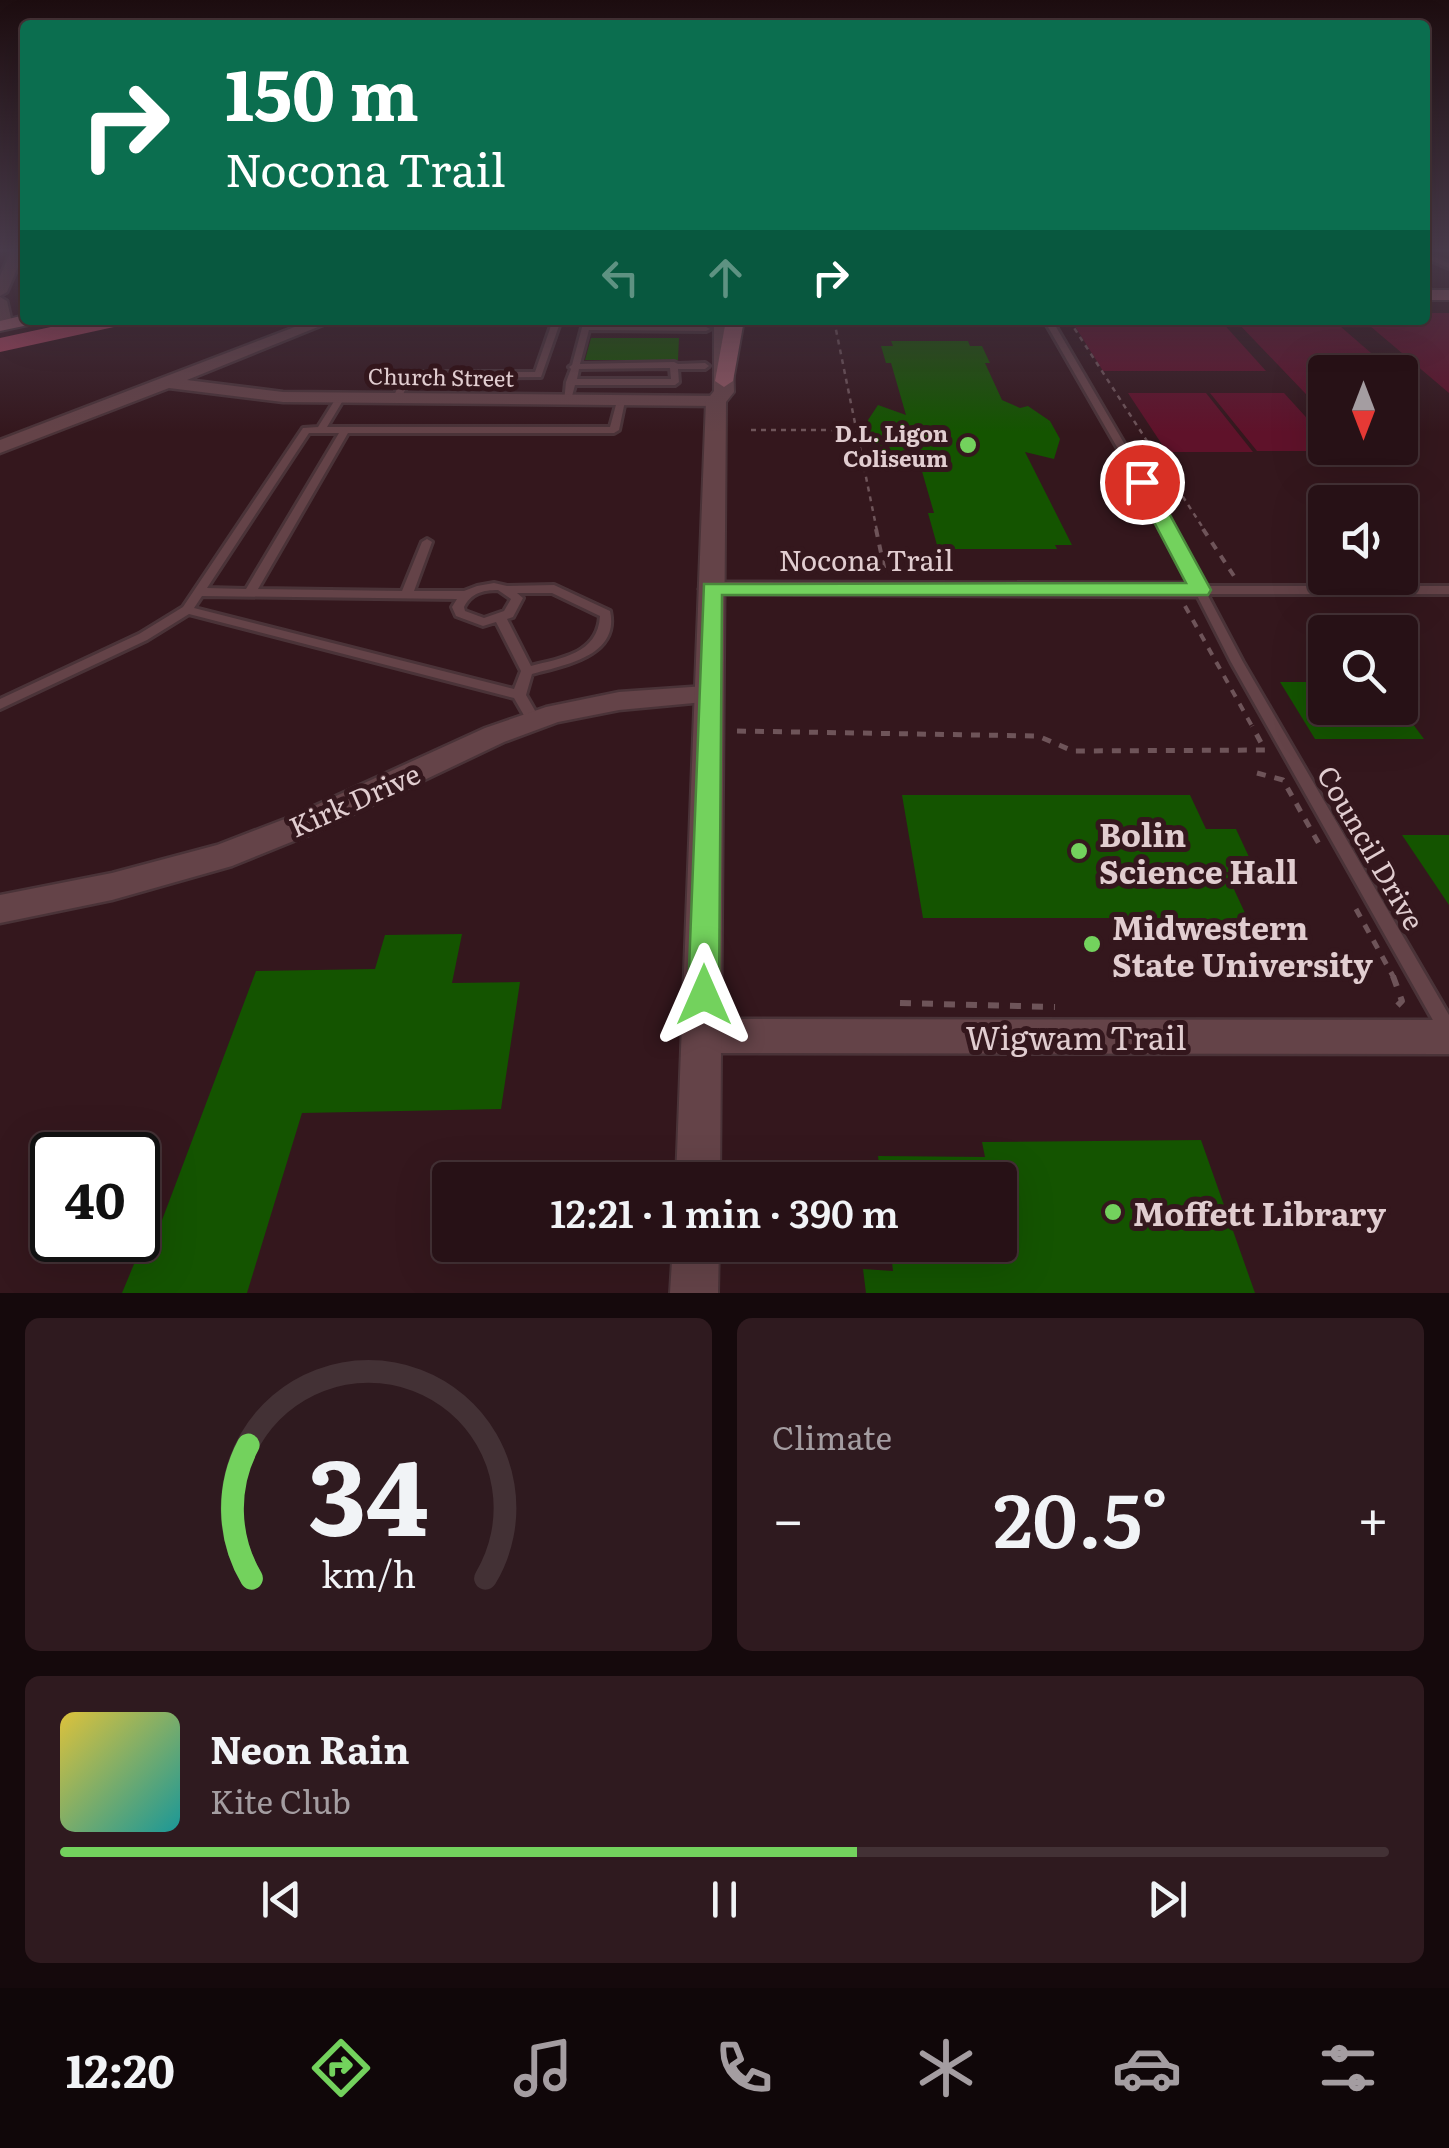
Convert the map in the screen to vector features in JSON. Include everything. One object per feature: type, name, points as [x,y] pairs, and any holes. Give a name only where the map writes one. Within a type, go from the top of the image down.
[{"type":"main road","points":[[720,391],[735,325]]},
{"type":"street","points":[[0,447],[314,325]]},
{"type":"street","points":[[712,325],[705,390],[720,391]]},
{"type":"street","points":[[699,1162],[706,695],[720,391],[712,325]]},
{"type":"street","name":"Church Street","points":[[166,382],[232,394],[396,398],[568,391],[621,400],[720,391]]},
{"type":"street","name":"Nocona Trail","points":[[711,588],[1192,596]]},
{"type":"street","name":"Kirk Drive","points":[[0,909],[90,893],[224,856],[526,708],[706,695]]},
{"type":"street","name":"Wigwam Trail","points":[[703,1036],[1449,1035]]},
{"type":"street","points":[[694,1293],[695,1262]]},
{"type":"lane","points":[[396,398],[403,384],[423,375],[538,376],[555,325]]},
{"type":"lane","points":[[586,325],[568,391],[675,382],[674,366]]},
{"type":"lane","points":[[604,325],[677,329]]},
{"type":"lane","name":"Council Drive","points":[[1051,325],[1162,515],[1192,596],[1449,1035]]},
{"type":"lane","points":[[573,367],[705,366]]},
{"type":"lane","points":[[321,430],[341,397]]},
{"type":"lane","points":[[0,704],[142,637],[187,610],[306,430],[614,430],[621,400]]},
{"type":"lane","points":[[250,592],[344,430]]},
{"type":"lane","points":[[407,594],[427,542]]},
{"type":"lane","points":[[199,592],[466,595],[482,588],[554,590],[606,614],[608,626],[602,642],[578,656],[527,671]]},
{"type":"lane","points":[[466,595],[458,607],[465,618],[483,622],[501,618],[517,604],[508,590]]},
{"type":"lane","points":[[1192,596],[1449,590]]},
{"type":"lane","points":[[187,610],[526,708],[527,671],[501,618]]},
{"type":"path","points":[[835,325],[886,576]]},
{"type":"path","points":[[1072,325],[1236,580]]},
{"type":"path","points":[[751,430],[856,430]]},
{"type":"path","points":[[737,731],[1005,734],[1038,736],[1073,751],[1264,750],[1192,596]]},
{"type":"path","points":[[1257,774],[1283,780],[1321,846]]},
{"type":"path","points":[[1356,908],[1400,989],[1399,1008],[1381,1008]]},
{"type":"shaded area","points":[[1430,313],[1449,313],[1449,393],[1418,367],[1418,355],[1404,355],[1369,325],[1430,325]]},
{"type":"shaded area","points":[[1074,325],[1225,325],[1266,371],[1103,371]]},
{"type":"shaded area","points":[[1240,325],[1339,325],[1373,355],[1308,355],[1308,396]]},
{"type":"shaded area","points":[[1128,393],[1206,393],[1253,452],[1167,452]]},
{"type":"shaded area","points":[[1210,393],[1284,393],[1308,419],[1308,451],[1257,451]]},
{"type":"building","points":[[591,338],[679,338],[678,360],[585,360]]},
{"type":"building","name":"D.L. Ligon Coliseum","points":[[891,341],[968,341],[970,346],[982,346],[990,363],[985,363],[1002,400],[1020,408],[1028,406],[1050,421],[1060,439],[1054,459],[1025,452],[1072,545],[1055,545],[1057,549],[952,549],[951,545],[937,545],[928,513],[934,513],[919,461],[906,454],[890,458],[875,445],[868,431],[868,420],[878,405],[906,415],[891,363],[886,363],[881,346],[893,346]]},
{"type":"building","points":[[1280,682],[1308,682],[1308,725],[1414,725],[1424,739],[1315,739]]},
{"type":"building","name":"Bolin Science Hall","points":[[902,795],[1190,795],[1206,829],[1236,829],[1256,872],[1226,872],[1257,939],[1176,939],[1168,918],[923,918]]},
{"type":"building","points":[[1402,835],[1449,835],[1449,905]]},
{"type":"building","points":[[462,934],[452,983],[520,982],[501,1109],[302,1113],[247,1293],[122,1293],[135,1262],[160,1262],[160,1225],[256,971],[375,969],[385,935]]},
{"type":"building","name":"Moffett Library","points":[[1201,1140],[1255,1293],[866,1293],[863,1269],[893,1271],[892,1262],[1017,1262],[1017,1162],[879,1162],[878,1156],[985,1157],[982,1142]]},
{"type":"waterway","points":[[0,345],[92,325]]},
{"type":"place","name":"D.L. Ligon Coliseum","points":[[968,445]]},
{"type":"place","name":"Bolin Science Hall","points":[[1079,851]]},
{"type":"place","name":"Midwestern State University","points":[[1092,944]]},
{"type":"place","name":"Moffett Library","points":[[1113,1212]]},
{"type":"route","points":[[704,995],[706,695],[711,588],[1200,590],[1142,482]]}]
